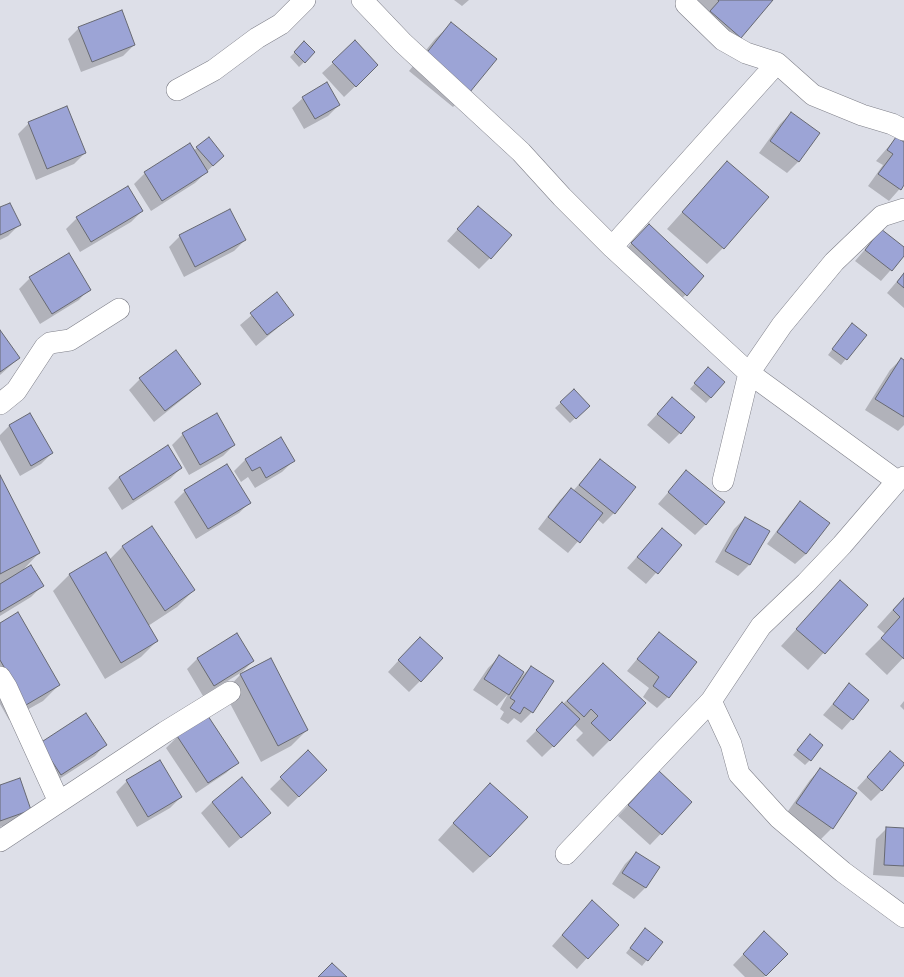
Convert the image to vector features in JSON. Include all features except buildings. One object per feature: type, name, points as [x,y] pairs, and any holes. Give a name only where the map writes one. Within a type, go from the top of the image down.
[{"type":"street","points":[[177,90],[214,70],[257,38],[281,24],[305,0]]},
{"type":"street","points":[[362,0],[403,43],[521,152],[562,197],[612,247],[749,373],[900,479],[836,551],[761,626],[711,701],[566,854]]},
{"type":"street","points":[[686,4],[724,40],[746,53],[777,63],[813,94],[862,115],[892,124],[904,130]]},
{"type":"street","points":[[612,247],[777,63]]},
{"type":"street","points":[[723,481],[749,373],[782,325],[834,262],[882,216],[904,209]]},
{"type":"street","points":[[0,404],[16,391],[50,343],[70,340],[120,309]]},
{"type":"street","points":[[0,677],[7,688],[59,802]]},
{"type":"street","points":[[0,840],[164,732],[230,692]]},
{"type":"street","points":[[711,701],[731,744],[739,774],[744,780],[779,818],[843,872],[904,917]]}]
